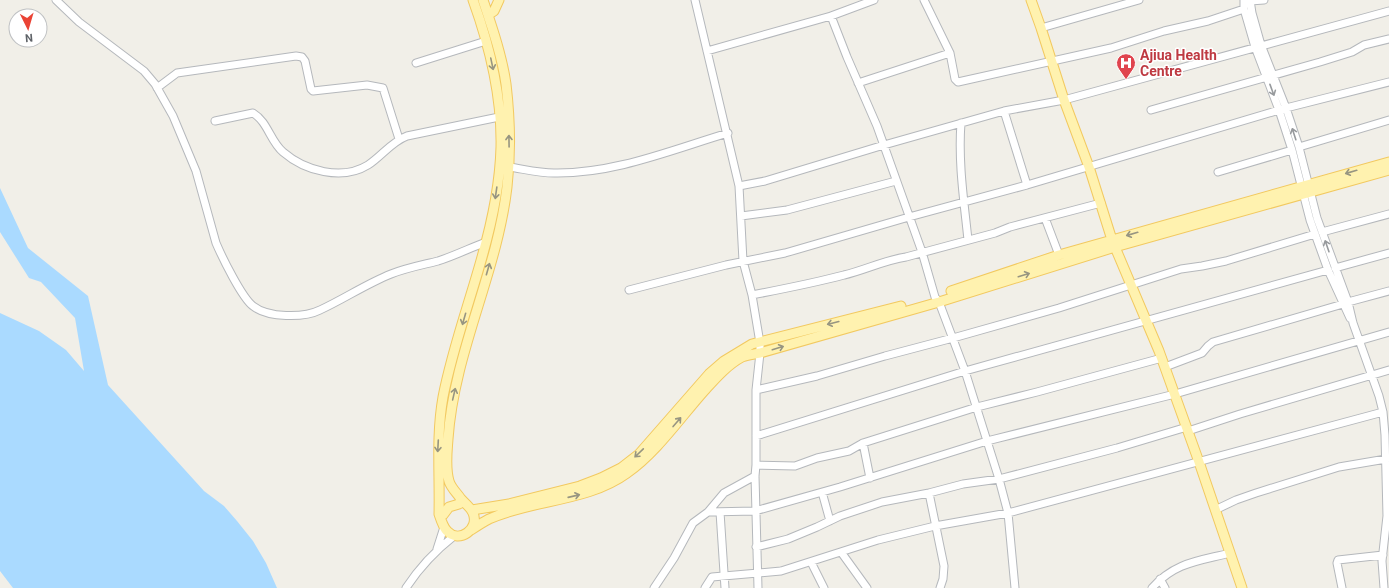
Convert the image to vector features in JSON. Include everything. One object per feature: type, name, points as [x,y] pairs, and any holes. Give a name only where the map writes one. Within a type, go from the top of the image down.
[{"type":"main road","points":[[473,0],[486,41],[497,85],[501,147],[493,212],[486,242],[448,374],[443,398],[438,450],[439,514],[444,527],[454,536],[463,535],[489,519],[510,512],[582,494],[605,486],[627,474],[645,459],[723,371],[743,356],[760,354],[1114,243],[1306,189],[1389,162]]},
{"type":"main road","points":[[471,530],[475,520],[472,510],[461,499],[449,482],[447,471],[448,431],[452,399],[461,363],[502,216],[508,167],[509,140],[506,85],[483,0]]},
{"type":"main road","points":[[488,15],[494,11],[498,0]]},
{"type":"main road","points":[[1031,0],[1114,243],[1147,321],[1175,394],[1242,588]]},
{"type":"main road","points":[[1306,189],[1389,170]]},
{"type":"main road","points":[[472,510],[509,504],[580,486],[621,468],[639,454],[709,374],[724,361],[752,344],[937,299],[1059,255],[1114,243]]},
{"type":"main road","points":[[439,514],[443,515],[449,507],[459,504],[461,499]]},
{"type":"street","points":[[56,0],[79,22],[144,70],[157,88],[173,116],[196,171],[216,244],[242,293],[253,306],[269,314],[293,316],[320,311],[348,294],[391,274],[440,260],[486,242]]},
{"type":"street","points":[[695,0],[728,133],[739,186],[744,261],[752,295],[760,343],[756,390],[755,476],[756,574],[758,588]]},
{"type":"street","points":[[707,51],[831,16],[874,0]]},
{"type":"street","points":[[924,0],[950,53],[955,79],[958,82],[1110,48],[1164,31],[1208,21],[1244,9]]},
{"type":"street","points":[[1041,28],[1139,0]]},
{"type":"street","points":[[1248,0],[1264,0]]},
{"type":"street","points":[[1248,0],[1244,9],[1283,109],[1331,269],[1346,303],[1385,410],[1388,511],[1383,555],[1384,588]]},
{"type":"street","points":[[1248,0],[1258,46]]},
{"type":"street","points":[[739,186],[765,181],[1004,111],[1064,100],[1389,11]]},
{"type":"street","points":[[831,16],[884,145],[937,299],[965,371],[1000,479],[1008,513],[1015,588]]},
{"type":"street","points":[[1151,110],[1352,52],[1374,42],[1389,39]]},
{"type":"street","points":[[416,63],[486,41]]},
{"type":"street","points":[[858,83],[950,53]]},
{"type":"street","points":[[157,88],[178,74],[296,56],[302,57],[305,61],[310,89],[313,92],[367,85],[383,88],[399,139]]},
{"type":"street","points":[[629,290],[744,261],[785,253],[1027,185],[1283,109],[1389,82]]},
{"type":"street","points":[[1004,111],[1027,185]]},
{"type":"street","points":[[215,121],[253,113],[263,121],[281,150],[293,160],[329,173],[347,172],[360,169],[369,164],[399,139],[499,117]]},
{"type":"street","points":[[1218,172],[1389,120]]},
{"type":"street","points":[[961,123],[959,142],[960,169],[968,240]]},
{"type":"street","points":[[508,167],[554,173],[598,170],[628,163],[728,133]]},
{"type":"street","points":[[741,216],[787,210],[896,181]]},
{"type":"street","points":[[752,295],[843,276],[892,259],[906,257],[1100,203]]},
{"type":"street","points":[[756,390],[817,376],[1059,308],[1181,268],[1202,266],[1226,261],[1389,214]]},
{"type":"street","points":[[1045,218],[1059,255]]},
{"type":"street","points":[[756,436],[965,371],[1389,253]]},
{"type":"street","points":[[756,465],[795,466],[817,458],[849,451],[862,443],[976,407],[1202,353],[1213,342],[1389,291]]},
{"type":"street","points":[[708,512],[756,511],[870,478],[987,441],[1175,394],[1389,332]]},
{"type":"street","points":[[756,547],[794,536],[840,516],[882,502],[929,493],[963,484],[1000,479],[1187,429],[1389,370]]},
{"type":"street","points":[[705,588],[710,578],[781,571],[878,540],[935,526],[1008,513],[1385,410]]},
{"type":"street","points":[[862,443],[870,478]]},
{"type":"street","points":[[1216,510],[1236,500],[1339,467],[1386,459]]},
{"type":"street","points":[[654,588],[674,558],[691,526],[708,512],[724,493],[755,476]]},
{"type":"street","points":[[822,492],[830,521]]},
{"type":"street","points":[[929,493],[944,566],[943,579],[940,588]]},
{"type":"street","points":[[720,512],[725,588]]},
{"type":"street","points":[[436,549],[444,527]]},
{"type":"street","points":[[406,588],[436,549],[454,536]]},
{"type":"street","points":[[841,552],[867,588]]},
{"type":"street","points":[[1152,588],[1169,572],[1184,565],[1230,553]]},
{"type":"street","points":[[1342,588],[1337,563],[1338,560],[1383,555]]},
{"type":"street","points":[[811,562],[824,588]]},
{"type":"street","points":[[1160,579],[1165,588]]},
{"type":"water","points":[[0,188],[28,248],[88,296],[108,385],[204,491],[224,506],[237,521],[253,541],[266,563],[277,588],[13,588],[0,571],[0,313],[39,331],[66,350],[84,371],[75,318],[41,282],[29,278],[0,232]]},
{"type":"place","name":"Ajiua Health Centre","points":[[1126,80]]}]
